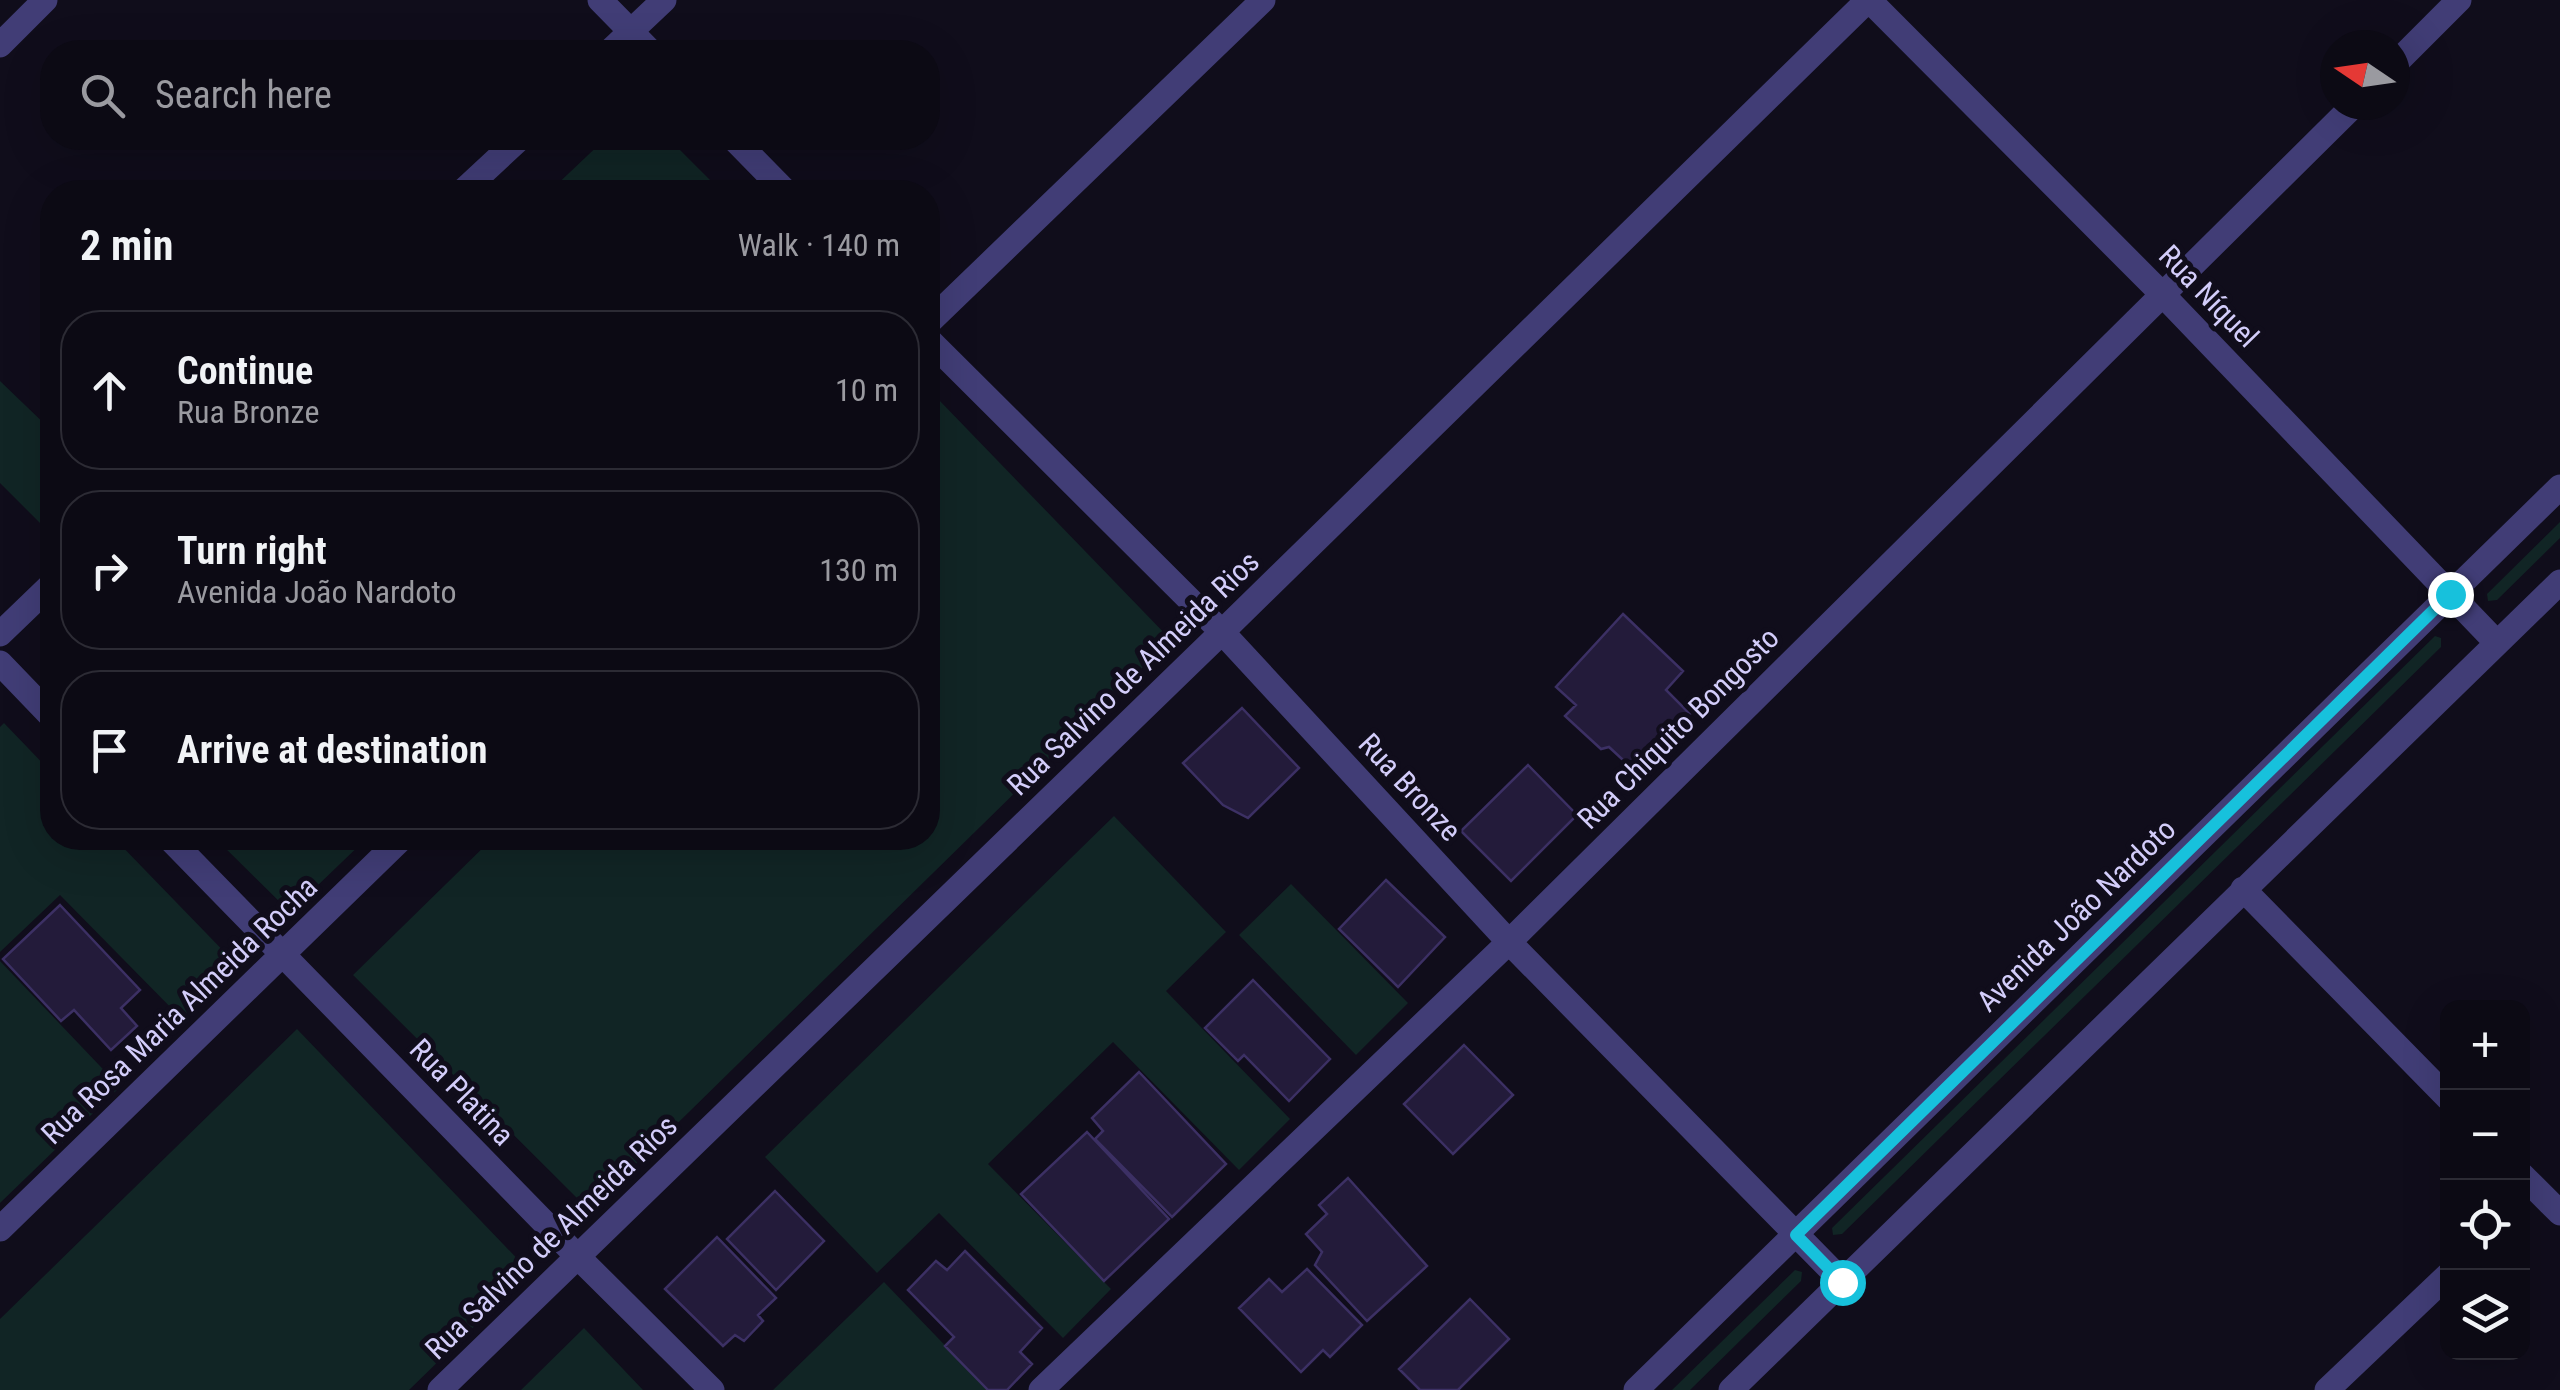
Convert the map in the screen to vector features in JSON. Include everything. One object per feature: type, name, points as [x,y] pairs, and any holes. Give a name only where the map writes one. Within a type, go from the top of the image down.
[{"type":"street","points":[[0,45],[45,0]]},
{"type":"street","points":[[600,0],[639,40]]},
{"type":"street","points":[[622,40],[664,0]]},
{"type":"street","points":[[940,311],[1262,0]]},
{"type":"street","name":"Rua Níquel","points":[[1869,0],[2164,295],[2497,643]]},
{"type":"street","name":"Rua Salvino de Almeida Rios","points":[[440,1390],[1869,0]]},
{"type":"street","points":[[2410,49],[2459,0]]},
{"type":"street","name":"Rua Chiquito Bongosto","points":[[1041,1390],[1508,942],[2339,120]]},
{"type":"street","points":[[475,180],[507,150]]},
{"type":"street","points":[[745,150],[774,180]]},
{"type":"street","name":"Rua Bronze","points":[[940,351],[1222,632],[1508,942],[1842,1282]]},
{"type":"street","name":"Avenida João Nardoto","points":[[1636,1390],[2560,487]]},
{"type":"street","points":[[1731,1390],[2560,582]]},
{"type":"street","points":[[0,634],[40,596]]},
{"type":"street","points":[[0,663],[40,705]]},
{"type":"street","name":"Rua Platina","points":[[181,850],[712,1390]]},
{"type":"street","name":"Rua Rosa Maria Almeida Rocha","points":[[0,1230],[390,850]]},
{"type":"street","points":[[2243,889],[2440,1090]]},
{"type":"street","points":[[2530,1191],[2560,1213]]},
{"type":"street","points":[[2327,1390],[2440,1283]]},
{"type":"green space","points":[[593,150],[680,150],[710,180],[562,180]]},
{"type":"green space","points":[[0,381],[40,419],[40,523],[0,483]]},
{"type":"green space","points":[[940,401],[1171,640],[589,1210],[353,975],[481,850],[940,850]]},
{"type":"green space","points":[[2560,522],[2560,538],[2497,600],[2488,601],[2487,594]]},
{"type":"green space","points":[[2435,636],[2441,638],[2441,647],[1842,1234],[1833,1235],[1832,1228]]},
{"type":"green space","points":[[4,723],[40,760],[40,850],[126,850],[237,965],[182,1019],[60,895],[0,952],[0,727]]},
{"type":"green space","points":[[1114,816],[1226,932],[1166,991],[1290,1119],[1239,1170],[1113,1042],[988,1164],[1111,1289],[1063,1338],[939,1213],[877,1273],[765,1157]]},
{"type":"green space","points":[[227,850],[355,850],[290,912]]},
{"type":"green space","points":[[1291,884],[1408,1003],[1356,1055],[1239,935]]},
{"type":"green space","points":[[0,961],[120,1087],[0,1203]]},
{"type":"green space","points":[[297,1029],[530,1272],[409,1390],[0,1390],[0,1319]]},
{"type":"green space","points":[[1795,1270],[1802,1272],[1801,1281],[1690,1390],[1672,1390]]},
{"type":"green space","points":[[884,1282],[988,1390],[773,1390]]},
{"type":"green space","points":[[584,1328],[643,1390],[521,1390]]},
{"type":"building","points":[[1623,614],[1683,671],[1666,690],[1690,714],[1636,772],[1609,747],[1601,749],[1565,716],[1576,705],[1556,687]]},
{"type":"building","points":[[1242,708],[1299,768],[1248,818],[1223,805],[1183,763]]},
{"type":"building","points":[[1528,765],[1577,815],[1511,881],[1461,831]]},
{"type":"building","points":[[1386,880],[1445,937],[1398,987],[1339,929]]},
{"type":"building","points":[[60,905],[140,990],[121,1008],[137,1026],[111,1050],[74,1010],[61,1021],[3,959]]},
{"type":"building","points":[[1253,980],[1330,1059],[1289,1101],[1244,1055],[1238,1061],[1205,1028]]},
{"type":"building","points":[[1464,1045],[1513,1095],[1453,1154],[1404,1104]]},
{"type":"building","points":[[1139,1072],[1226,1164],[1172,1217],[1095,1139],[1103,1131],[1092,1118]]},
{"type":"building","points":[[1087,1132],[1169,1219],[1104,1281],[1021,1194]]},
{"type":"building","points":[[1348,1178],[1427,1266],[1367,1321],[1315,1265],[1322,1252],[1306,1234],[1327,1214],[1319,1205]]},
{"type":"building","points":[[775,1191],[824,1241],[776,1290],[727,1239]]},
{"type":"building","points":[[717,1237],[776,1298],[758,1315],[763,1321],[744,1341],[735,1335],[723,1346],[665,1289]]},
{"type":"building","points":[[965,1251],[1042,1328],[1020,1352],[1032,1364],[1007,1390],[988,1390],[945,1346],[954,1337],[908,1290],[936,1261],[947,1270]]},
{"type":"building","points":[[1307,1269],[1362,1325],[1330,1357],[1323,1350],[1301,1372],[1239,1308],[1269,1279],[1282,1292]]},
{"type":"building","points":[[1470,1299],[1509,1339],[1458,1390],[1420,1390],[1399,1369]]},
{"type":"route","points":[[1842,1282],[1796,1235],[2450,594]]}]
